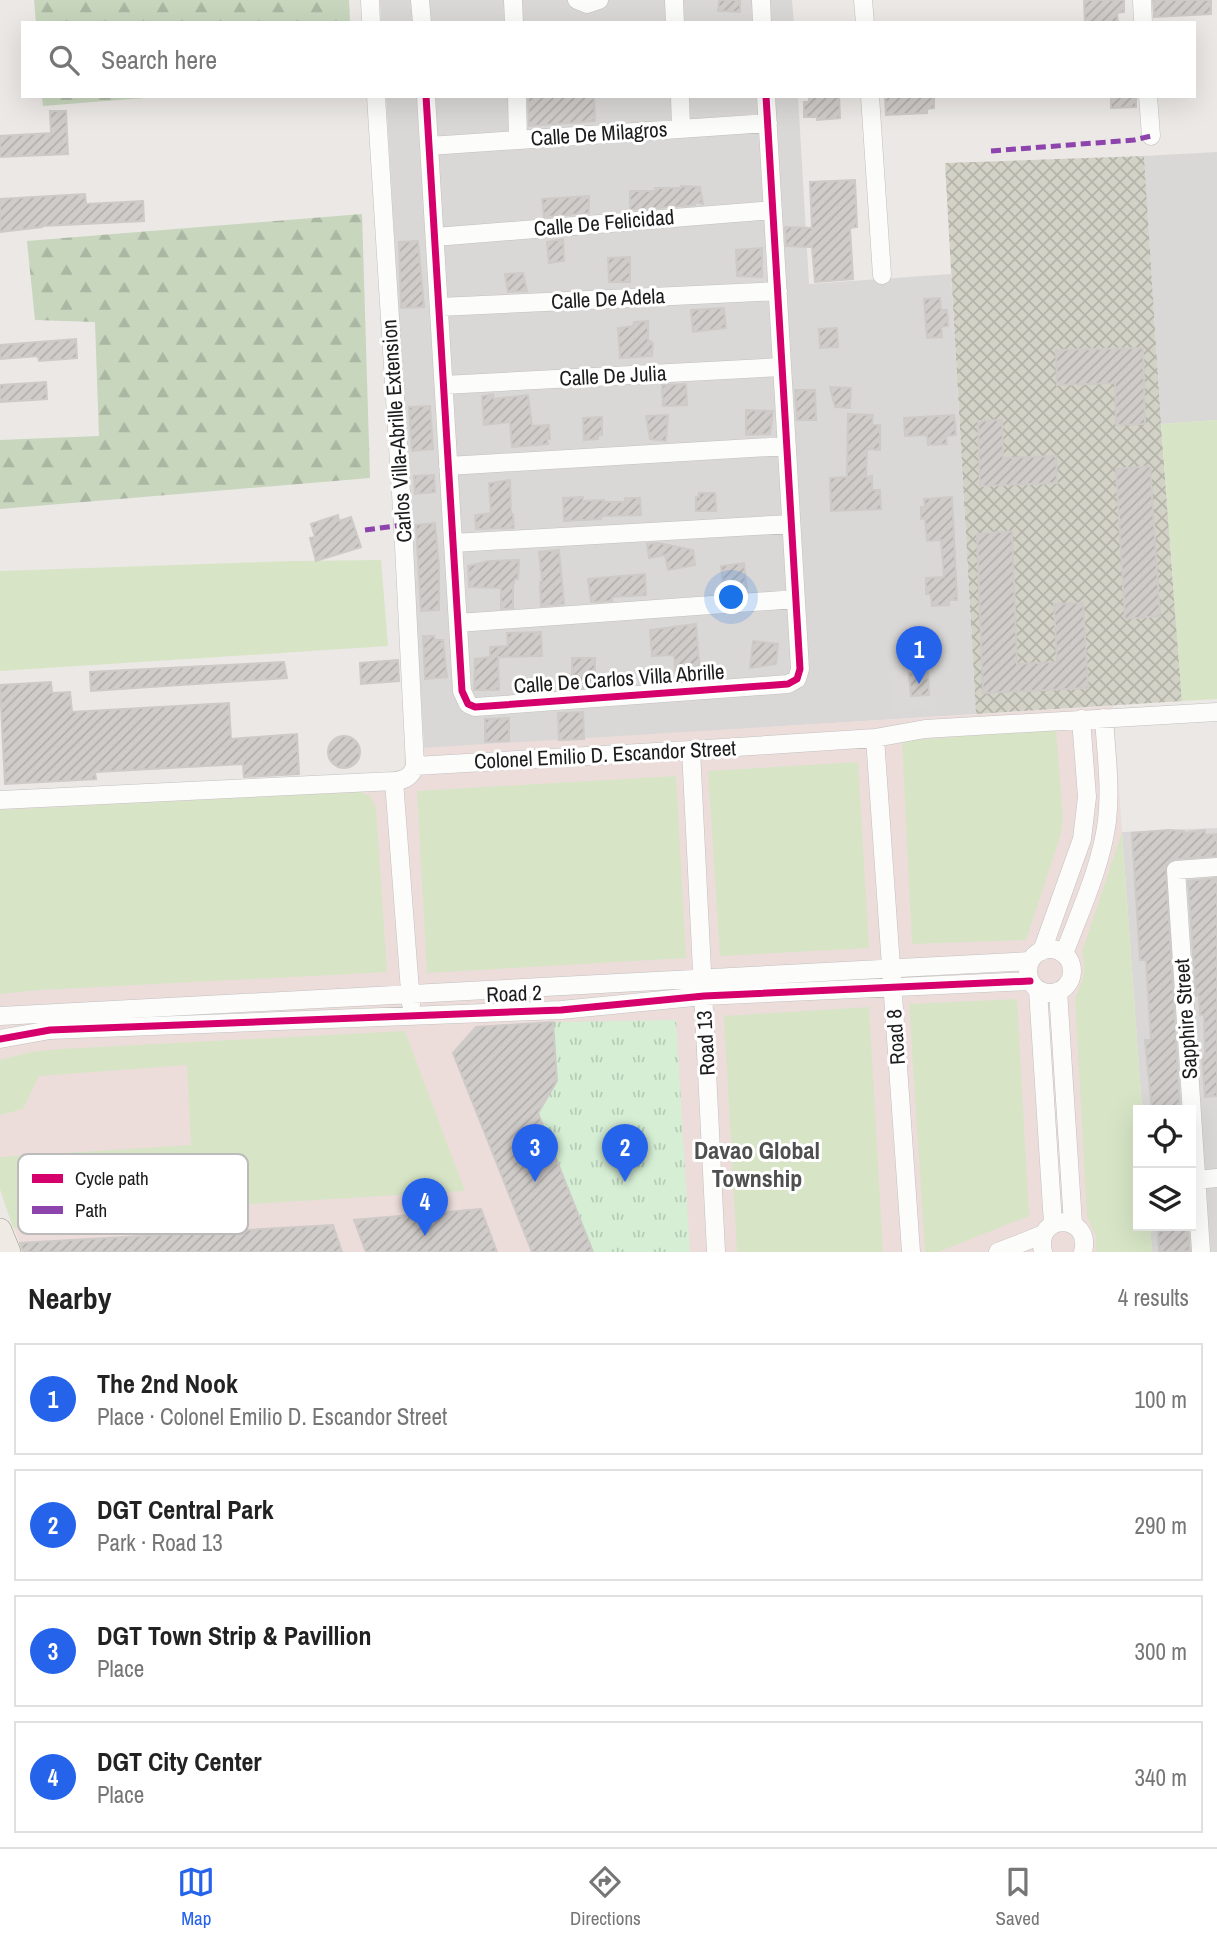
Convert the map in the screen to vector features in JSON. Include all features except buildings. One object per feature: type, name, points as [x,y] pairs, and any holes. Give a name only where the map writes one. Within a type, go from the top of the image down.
[{"type":"main road","points":[[0,1230],[9,1252]]},
{"type":"street","points":[[370,0],[371,21]]},
{"type":"street","points":[[421,0],[422,21]]},
{"type":"street","points":[[513,0],[514,21]]},
{"type":"street","points":[[577,0],[587,4],[599,0]]},
{"type":"street","points":[[674,0],[675,21]]},
{"type":"street","points":[[761,0],[762,21]]},
{"type":"street","points":[[863,0],[865,21]]},
{"type":"street","points":[[1142,0],[1143,21]]},
{"type":"street","name":"Carlos Villa-Abrille Extension","points":[[376,98],[415,766]]},
{"type":"street","name":"Calle De Carlos Villa Abrille","points":[[426,98],[464,698],[468,705],[475,707],[797,680],[800,668],[766,98]]},
{"type":"street","points":[[517,98],[518,140]]},
{"type":"street","points":[[680,98],[681,129]]},
{"type":"street","points":[[870,98],[882,275]]},
{"type":"street","points":[[1148,98],[1151,136]]},
{"type":"street","name":"Calle De Milagros","points":[[429,146],[768,123]]},
{"type":"street","name":"Calle De Felicidad","points":[[435,237],[773,210]]},
{"type":"street","name":"Calle De Adela","points":[[439,307],[778,291]]},
{"type":"street","name":"Calle De Julia","points":[[444,385],[782,367]]},
{"type":"street","points":[[449,466],[787,446]]},
{"type":"street","points":[[453,543],[791,524]]},
{"type":"street","points":[[458,623],[796,599]]},
{"type":"street","name":"Colonel Emilio D. Escandor Street","points":[[415,766],[875,738],[925,729],[1217,712]]},
{"type":"street","points":[[1064,954],[1098,863],[1105,831],[1109,797],[1104,718]]},
{"type":"street","points":[[1047,1237],[1034,985],[1028,971],[1082,839],[1087,797],[1081,719]]},
{"type":"street","name":"Road 8","points":[[875,738],[911,1252]]},
{"type":"street","name":"Road 13","points":[[691,750],[716,1252]]},
{"type":"street","points":[[0,800],[394,781],[411,775],[415,766]]},
{"type":"street","points":[[394,781],[412,1015]]},
{"type":"street","name":"Sapphire Street","points":[[1201,1252],[1176,870],[1217,867]]},
{"type":"street","points":[[1034,985],[1052,993],[1068,983],[1071,977],[1071,965],[1064,954],[1053,949],[1036,956]]},
{"type":"street","name":"Road 2","points":[[0,1016],[412,1015],[561,1010],[704,987],[1036,956]]},
{"type":"street","name":"Road 2","points":[[0,1039],[51,1030],[410,993],[559,986],[892,988],[1034,985]]},
{"type":"street","points":[[559,986],[561,1010]]},
{"type":"street","points":[[1058,991],[1073,1224]]},
{"type":"street","points":[[1197,1180],[1217,1178]]},
{"type":"street","points":[[998,1252],[1047,1237],[1066,1222],[1073,1224],[1082,1233],[1085,1239],[1083,1252]]},
{"type":"shaded area","points":[[380,0],[792,0],[794,21],[381,21]]},
{"type":"shaded area","points":[[386,98],[798,98],[809,284],[951,274],[976,714],[424,749]]},
{"type":"shaded area","points":[[1217,152],[1217,420],[1161,424],[1144,156]]},
{"type":"shaded area","points":[[1144,156],[1182,701],[976,714],[945,163]]},
{"type":"shaded area","points":[[908,670],[910,698],[929,697],[930,709],[893,712],[891,672]]},
{"type":"shaded area","points":[[1113,706],[1142,1105],[1133,1105],[1133,1231],[1150,1231],[1152,1252],[23,1252],[0,1189],[0,791],[404,772],[405,749]]},
{"type":"shaded area","points":[[1217,828],[1217,1252],[1152,1252],[1150,1231],[1196,1231],[1196,1105],[1142,1105],[1122,832]]},
{"type":"green space","points":[[34,0],[349,0],[350,21],[36,21]]},
{"type":"green space","points":[[42,98],[143,98],[43,106]]},
{"type":"green space","points":[[362,214],[370,478],[0,509],[0,440],[99,436],[95,322],[35,320],[27,241]]},
{"type":"green space","points":[[1217,420],[1217,699],[1182,701],[1161,424]]},
{"type":"green space","points":[[381,560],[388,646],[0,671],[0,571]]},
{"type":"green space","points":[[1056,729],[1063,821],[1026,940],[912,944],[902,741]]},
{"type":"green space","points":[[858,762],[869,948],[720,956],[708,771]]},
{"type":"green space","points":[[676,776],[686,958],[427,973],[417,791]]},
{"type":"green space","points":[[360,792],[370,796],[376,808],[387,972],[0,994],[0,810]]},
{"type":"green space","points":[[1122,832],[1142,1105],[1133,1105],[1133,1231],[1150,1231],[1152,1252],[1096,1252],[1096,1236],[1087,1217],[1075,997],[1083,975],[1082,952]]},
{"type":"green space","points":[[1017,999],[1029,1216],[938,1252],[925,1252],[909,1004]]},
{"type":"green space","points":[[869,1007],[883,1252],[737,1252],[724,1016]]},
{"type":"green space","points":[[676,1020],[690,1252],[593,1252],[538,1113],[557,1081],[553,1022]]},
{"type":"green space","points":[[405,1031],[465,1191],[248,1204],[248,1154],[48,1154],[191,1145],[187,1065],[39,1076],[23,1109],[0,1115],[0,1060],[31,1052]]},
{"type":"green space","points":[[18,1156],[18,1228],[13,1228],[0,1189],[0,1157]]},
{"type":"marked path","points":[[991,151],[1134,140],[1151,136]]},
{"type":"marked path","points":[[365,530],[403,525]]},
{"type":"cycle path","points":[[426,98],[462,691],[468,704],[475,707],[788,684],[797,679],[800,669],[766,98]]},
{"type":"cycle path","points":[[0,1039],[50,1030],[561,1010],[704,996],[1030,981]]},
{"type":"place","name":"The 2nd Nook","points":[[919,684]]},
{"type":"place","name":"DGT Town Strip & Pavillion","points":[[535,1182]]},
{"type":"place","name":"DGT Central Park","points":[[625,1182]]},
{"type":"place","name":"DGT City Center","points":[[425,1236]]},
{"type":"district","name":"Davao Global Township","points":[[757,1165]]}]
